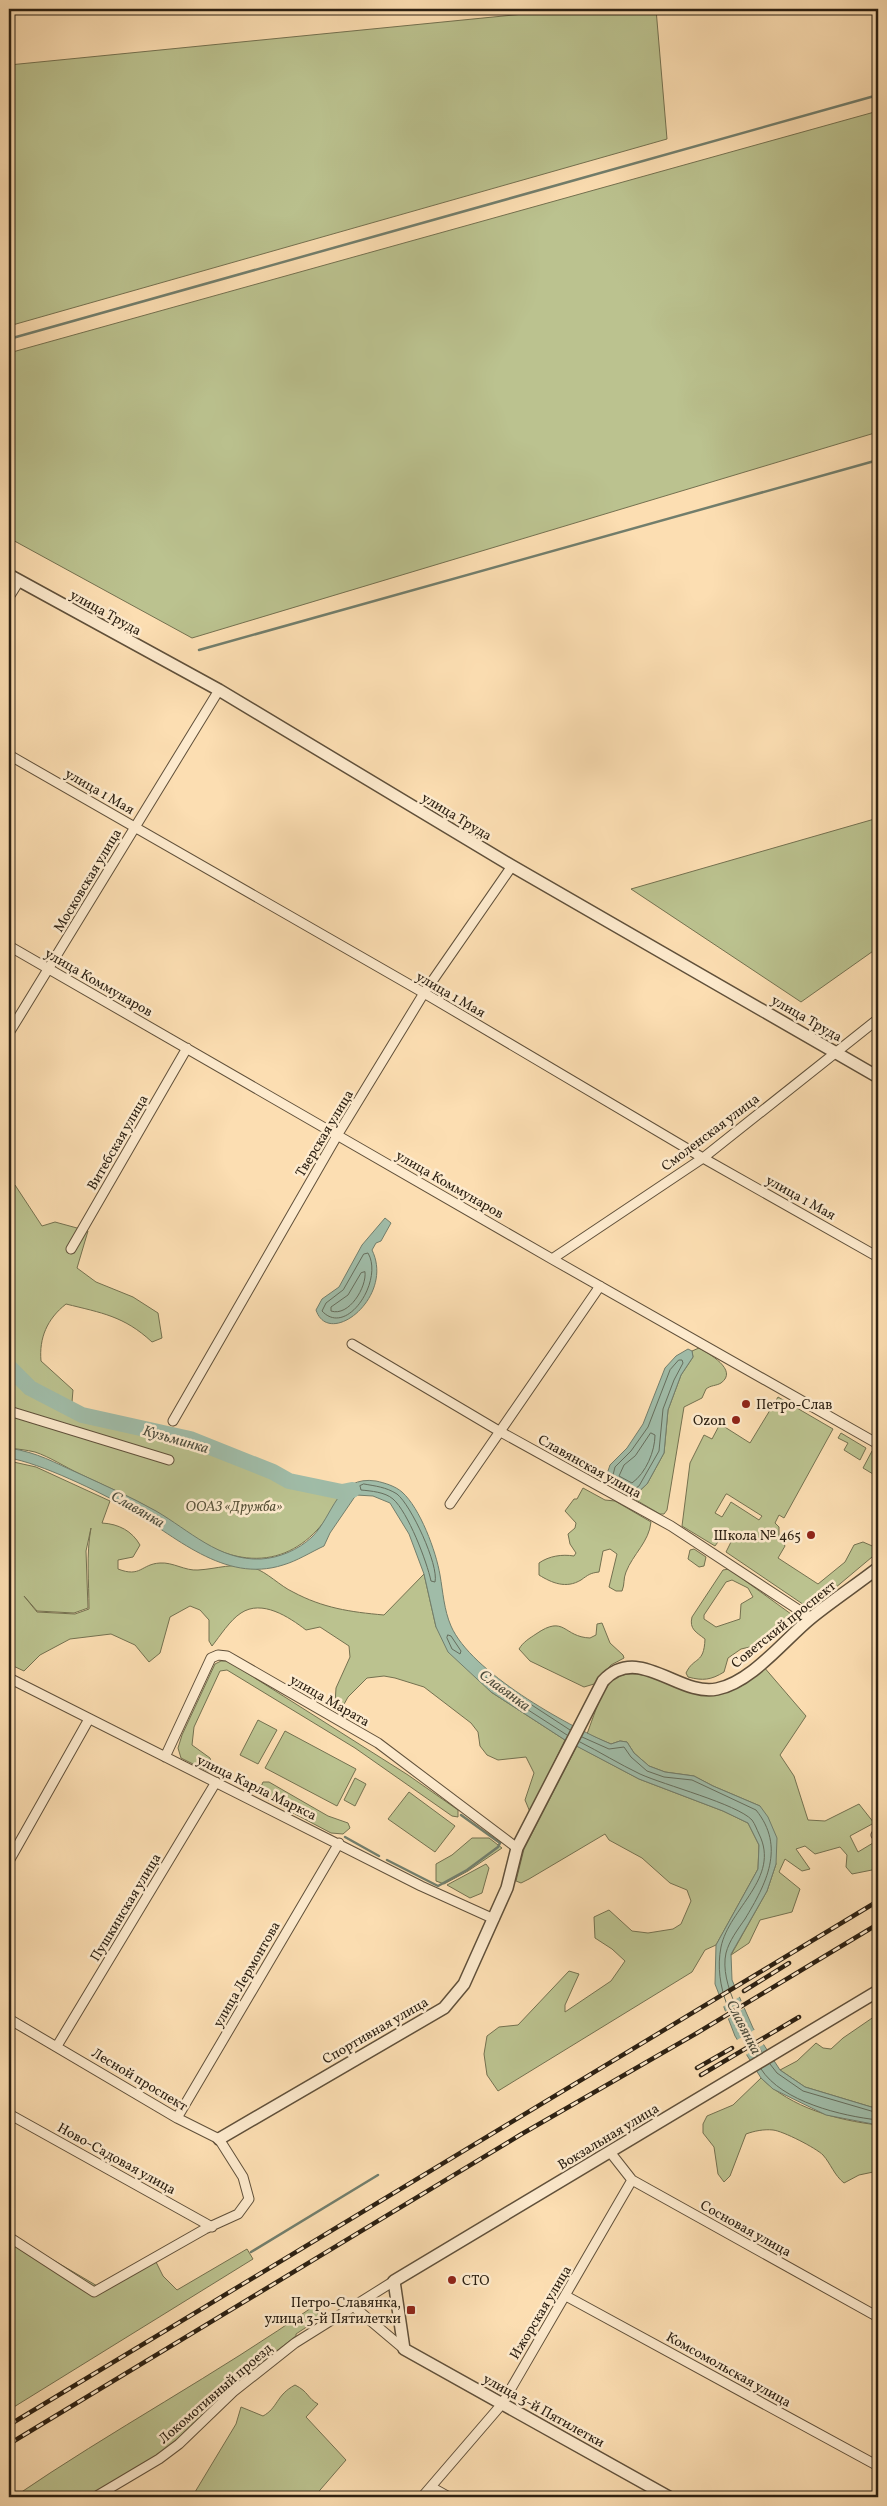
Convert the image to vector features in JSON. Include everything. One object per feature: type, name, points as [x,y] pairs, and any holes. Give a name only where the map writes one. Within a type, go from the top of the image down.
[{"type":"street","points":[[9,597],[14,578]]},
{"type":"street","name":"улица Труда","points":[[14,578],[219,690],[512,866],[878,1077]]},
{"type":"street","name":"Московская улица","points":[[9,1033],[219,690]]},
{"type":"street","name":"улица 1 Мая","points":[[9,755],[424,994],[703,1158],[878,1257]]},
{"type":"street","name":"Тверская улица","points":[[173,1421],[338,1134],[424,994],[512,866]]},
{"type":"street","name":"улица Коммунаров","points":[[9,946],[552,1259],[878,1444]]},
{"type":"street","name":"Смоленская улица","points":[[552,1259],[703,1158],[878,1019]]},
{"type":"street","name":"Витебская улица","points":[[71,1249],[187,1048]]},
{"type":"street","points":[[450,1504],[600,1286]]},
{"type":"street","name":"Славянская улица","points":[[352,1344],[499,1431],[671,1526],[811,1618]]},
{"type":"street","points":[[9,1411],[169,1460]]},
{"type":"street","name":"Советский проспект","points":[[517,1848],[603,1681],[610,1673],[620,1668],[649,1670],[693,1687],[705,1690],[717,1689],[748,1674],[811,1618],[878,1568]]},
{"type":"street","name":"улица Марата","points":[[165,1757],[211,1658],[218,1655],[227,1656],[378,1743],[517,1848]]},
{"type":"street","name":"улица Карла Маркса","points":[[9,1678],[494,1919]]},
{"type":"street","points":[[9,1861],[89,1719]]},
{"type":"street","name":"Пушкинская улица","points":[[57,2046],[216,1782]]},
{"type":"street","name":"улица Лермонтова","points":[[177,2118],[339,1843]]},
{"type":"street","name":"Спортивная улица","points":[[219,2139],[444,2008],[464,1984],[494,1919],[507,1888],[517,1848]]},
{"type":"street","name":"Вокзальная улица","points":[[353,2306],[878,1991]]},
{"type":"street","name":"Лесной проспект","points":[[9,2019],[177,2118],[219,2139]]},
{"type":"street","name":"Ново-Садовая улица","points":[[9,2114],[212,2227]]},
{"type":"street","points":[[9,2237],[94,2292],[238,2214],[246,2205],[248,2200],[243,2177],[219,2139]]},
{"type":"street","name":"Сосновая улица","points":[[610,2152],[632,2180],[878,2317]]},
{"type":"street","name":"Ижорская улица","points":[[422,2497],[502,2404],[632,2180]]},
{"type":"street","points":[[394,2281],[404,2349]]},
{"type":"street","name":"Комсомольская улица","points":[[566,2296],[878,2466]]},
{"type":"street","name":"улица 3-й Пятилетки","points":[[353,2306],[404,2349],[669,2497]]},
{"type":"street","name":"Локомотивный проезд","points":[[94,2497],[159,2459],[179,2444],[264,2365],[353,2306]]},
{"type":"street","points":[[431,2486],[449,2497]]},
{"type":"green space","points":[[574,9],[656,9],[667,139],[9,326],[9,65]]},
{"type":"green space","points":[[878,111],[878,432],[192,638],[9,538],[9,353]]},
{"type":"green space","points":[[878,818],[878,951],[876,949],[801,1002],[631,889]]},
{"type":"green space","name":"ООАЗ «Дружба»","points":[[9,1182],[15,1185],[42,1226],[55,1222],[88,1231],[77,1268],[96,1282],[133,1297],[158,1313],[162,1338],[152,1342],[132,1326],[112,1317],[66,1304],[59,1310],[49,1323],[43,1337],[41,1361],[73,1390],[72,1402],[65,1406],[82,1415],[190,1439],[273,1472],[289,1481],[342,1492],[330,1513],[317,1530],[302,1543],[285,1553],[266,1558],[247,1558],[225,1553],[203,1543],[127,1496],[35,1452],[9,1448]]},
{"type":"green space","points":[[699,1348],[720,1362],[726,1373],[726,1378],[721,1383],[706,1389],[702,1398],[684,1407],[667,1510],[664,1514],[660,1514],[624,1493],[636,1494],[647,1484],[664,1453],[668,1410],[681,1375],[693,1357],[692,1351]]},
{"type":"green space","points":[[778,1397],[833,1429],[784,1518],[779,1515],[775,1523],[779,1527],[779,1535],[785,1546],[778,1558],[818,1584],[845,1562],[854,1545],[863,1542],[877,1548],[878,1552],[810,1609],[726,1552],[732,1540],[723,1535],[715,1546],[682,1526],[690,1463],[704,1435],[712,1439],[720,1424],[750,1443]],"holes":[[[727,1494],[762,1516],[759,1520],[731,1502],[722,1517],[715,1513]]]},
{"type":"green space","points":[[841,1433],[866,1448],[860,1460],[844,1450],[848,1443],[838,1438]]},
{"type":"green space","points":[[872,1451],[878,1455],[878,1477],[863,1468]]},
{"type":"green space","points":[[9,1461],[36,1467],[110,1501],[102,1523],[124,1529],[140,1545],[133,1557],[118,1560],[118,1569],[132,1572],[160,1563],[193,1570],[247,1566],[259,1570],[288,1589],[326,1606],[348,1611],[384,1615],[424,1574],[436,1627],[491,1692],[565,1740],[530,1812],[525,1800],[534,1773],[526,1757],[498,1760],[487,1755],[480,1746],[478,1732],[471,1723],[424,1687],[395,1678],[384,1676],[367,1678],[348,1697],[343,1706],[335,1704],[336,1688],[350,1657],[349,1646],[320,1627],[306,1630],[284,1615],[266,1609],[249,1609],[241,1613],[229,1624],[212,1646],[209,1641],[209,1620],[200,1610],[190,1606],[170,1617],[160,1653],[149,1662],[135,1645],[111,1634],[70,1639],[40,1655],[24,1671],[9,1664]],"holes":[[[91,1528],[89,1538],[89,1609],[75,1614],[37,1612],[24,1596],[37,1611],[74,1613],[88,1608],[86,1551]]]},
{"type":"green space","points":[[583,1488],[605,1500],[615,1501],[651,1522],[644,1542],[626,1572],[622,1591],[616,1591],[609,1587],[617,1554],[610,1549],[603,1551],[599,1572],[589,1574],[575,1583],[559,1584],[539,1575],[539,1563],[556,1556],[574,1556],[576,1553],[570,1544],[568,1534],[575,1528],[576,1523],[565,1511],[574,1499],[577,1499]]},
{"type":"green space","points":[[694,1549],[706,1557],[704,1566],[699,1567],[688,1559],[690,1550]]},
{"type":"green space","points":[[729,1569],[791,1614],[794,1620],[754,1646],[741,1649],[728,1658],[724,1672],[719,1675],[707,1679],[688,1677],[686,1673],[689,1668],[703,1653],[705,1639],[692,1627],[692,1617],[723,1570]],"holes":[[[732,1580],[748,1588],[753,1597],[741,1604],[740,1619],[716,1627],[704,1619],[704,1615],[726,1582]]]},
{"type":"green space","points":[[602,1623],[610,1643],[624,1658],[611,1665],[594,1684],[584,1687],[530,1661],[519,1649],[531,1637],[546,1628],[559,1626],[581,1637],[590,1638],[596,1635],[597,1624]]},
{"type":"green space","points":[[221,1661],[228,1661],[408,1775],[458,1810],[458,1817],[452,1816],[355,1748],[227,1670],[220,1671],[194,1727],[192,1745],[210,1758],[213,1769],[209,1772],[181,1758],[178,1748],[182,1735],[215,1664]]},
{"type":"green space","points":[[763,1666],[806,1716],[780,1755],[794,1776],[808,1820],[825,1821],[859,1804],[874,1823],[850,1836],[858,1852],[878,1840],[878,1862],[872,1870],[852,1874],[846,1867],[847,1855],[840,1847],[815,1854],[805,1846],[796,1849],[810,1869],[802,1871],[785,1859],[779,1872],[800,1889],[792,1912],[760,1920],[749,1943],[731,1955],[767,1891],[776,1864],[760,1806],[694,1776],[665,1772],[649,1766],[634,1753],[627,1742],[620,1741],[611,1744],[587,1734],[598,1704],[607,1687],[615,1679],[625,1675],[649,1676],[697,1693]]},
{"type":"green space","points":[[258,1720],[277,1730],[258,1764],[240,1755]]},
{"type":"green space","points":[[285,1731],[356,1769],[337,1806],[265,1768]]},
{"type":"green space","points":[[577,1746],[639,1779],[723,1811],[748,1823],[759,1845],[758,1869],[716,1945],[705,1950],[692,1972],[498,2091],[487,2075],[484,2054],[487,2036],[499,2027],[518,2025],[569,1971],[579,1974],[565,2005],[565,2012],[611,1981],[625,1961],[612,1949],[595,1938],[594,1917],[609,1910],[632,1931],[648,1933],[673,1929],[681,1924],[691,1901],[687,1890],[670,1883],[642,1858],[609,1840],[605,1834],[529,1879],[521,1883],[516,1881],[524,1849]]},
{"type":"green space","points":[[355,1778],[366,1784],[355,1806],[344,1800]]},
{"type":"green space","points":[[263,1782],[269,1782],[328,1816],[348,1823],[350,1828],[343,1834],[331,1833],[261,1796],[260,1789]]},
{"type":"green space","points":[[409,1792],[455,1826],[435,1852],[388,1819]]},
{"type":"green space","points":[[472,1838],[489,1838],[502,1848],[468,1871],[444,1884],[436,1881],[436,1864],[452,1855]]},
{"type":"green space","points":[[486,1864],[489,1868],[482,1893],[470,1898],[447,1885]]},
{"type":"green space","points":[[878,2014],[878,2109],[805,2087],[780,2070],[797,2061],[816,2043],[823,2048],[831,2049],[843,2038]]},
{"type":"green space","points":[[761,2078],[786,2097],[815,2111],[846,2120],[878,2125],[878,2171],[859,2175],[844,2183],[826,2158],[819,2152],[784,2133],[766,2130],[746,2134],[730,2176],[724,2182],[718,2174],[714,2147],[703,2133],[703,2124],[707,2116],[733,2105]]},
{"type":"green space","points":[[9,2234],[104,2290],[156,2262],[163,2276],[177,2290],[247,2249],[253,2259],[9,2410]]},
{"type":"green space","points":[[314,2306],[320,2318],[296,2334],[296,2336],[244,2376],[180,2438],[152,2461],[89,2497],[14,2497],[89,2448],[240,2355]]},
{"type":"green space","points":[[295,2385],[318,2404],[306,2417],[346,2460],[314,2497],[192,2497],[236,2424],[241,2407],[263,2416],[272,2409],[284,2393]]},
{"type":"water","points":[[385,1218],[391,1223],[381,1241],[376,1243],[372,1250],[377,1268],[375,1285],[368,1300],[358,1312],[345,1321],[333,1324],[323,1321],[316,1310],[322,1299],[339,1287],[362,1245]]},
{"type":"water","points":[[688,1349],[692,1351],[693,1357],[681,1375],[668,1410],[664,1453],[647,1484],[636,1494],[624,1493],[605,1480],[610,1465],[627,1448],[643,1424],[665,1368],[676,1356]]},
{"type":"water","name":"Славянка","points":[[9,1448],[46,1458],[109,1487],[156,1511],[218,1550],[246,1558],[261,1559],[275,1557],[301,1546],[319,1528],[344,1490],[353,1484],[363,1481],[376,1481],[390,1485],[402,1492],[415,1508],[431,1542],[451,1626],[462,1643],[478,1661],[522,1695],[570,1724],[611,1744],[620,1741],[627,1742],[634,1753],[649,1766],[665,1772],[694,1776],[760,1806],[768,1817],[777,1838],[776,1864],[767,1891],[731,1954],[732,1980],[753,2028],[780,2070],[805,2087],[878,2109],[878,2125],[826,2115],[773,2089],[761,2078],[735,2036],[715,1984],[716,1945],[758,1869],[759,1845],[748,1823],[723,1811],[639,1779],[565,1740],[491,1692],[448,1652],[436,1627],[424,1574],[409,1534],[390,1503],[373,1496],[356,1495],[330,1533],[324,1546],[283,1565],[261,1569],[240,1568],[201,1554],[128,1508],[86,1486],[37,1466],[9,1458]]},
{"type":"pier","points":[[736,1984],[741,1996],[721,2008],[716,1996]]},
{"type":"pier","points":[[743,2000],[746,2007],[726,2020],[723,2013]]},
{"type":"pier","points":[[756,2029],[766,2043],[744,2056],[735,2041]]},
{"type":"waterway","points":[[9,339],[878,95]]},
{"type":"waterway","points":[[199,650],[878,460]]},
{"type":"waterway","name":"Кузьминка","points":[[9,1367],[30,1388],[82,1415],[190,1439],[273,1472],[289,1481],[342,1492],[352,1490]]},
{"type":"waterway","points":[[387,1860],[438,1886],[467,1870],[498,1847],[500,1843],[461,1815]]},
{"type":"waterway","points":[[345,1837],[379,1856]]},
{"type":"waterway","points":[[251,2252],[378,2175]]},
{"type":"railway","points":[[9,2425],[878,1901]]},
{"type":"railway","points":[[9,2444],[520,2135],[697,2033],[878,1924]]},
{"type":"railway","points":[[744,1991],[789,1963]]},
{"type":"railway","points":[[701,2075],[799,2017]]},
{"type":"railway","points":[[697,2068],[732,2048]]},
{"type":"place","name":"Петро-Слав","points":[[746,1404]]},
{"type":"place","name":"Ozon","points":[[736,1420]]},
{"type":"place","name":"Школа № 465","points":[[811,1535]]},
{"type":"place","name":"СТО","points":[[452,2280]]},
{"type":"place","name":"Петро-Славянка, улица 3-й Пятилетки","points":[[411,2310]]}]
